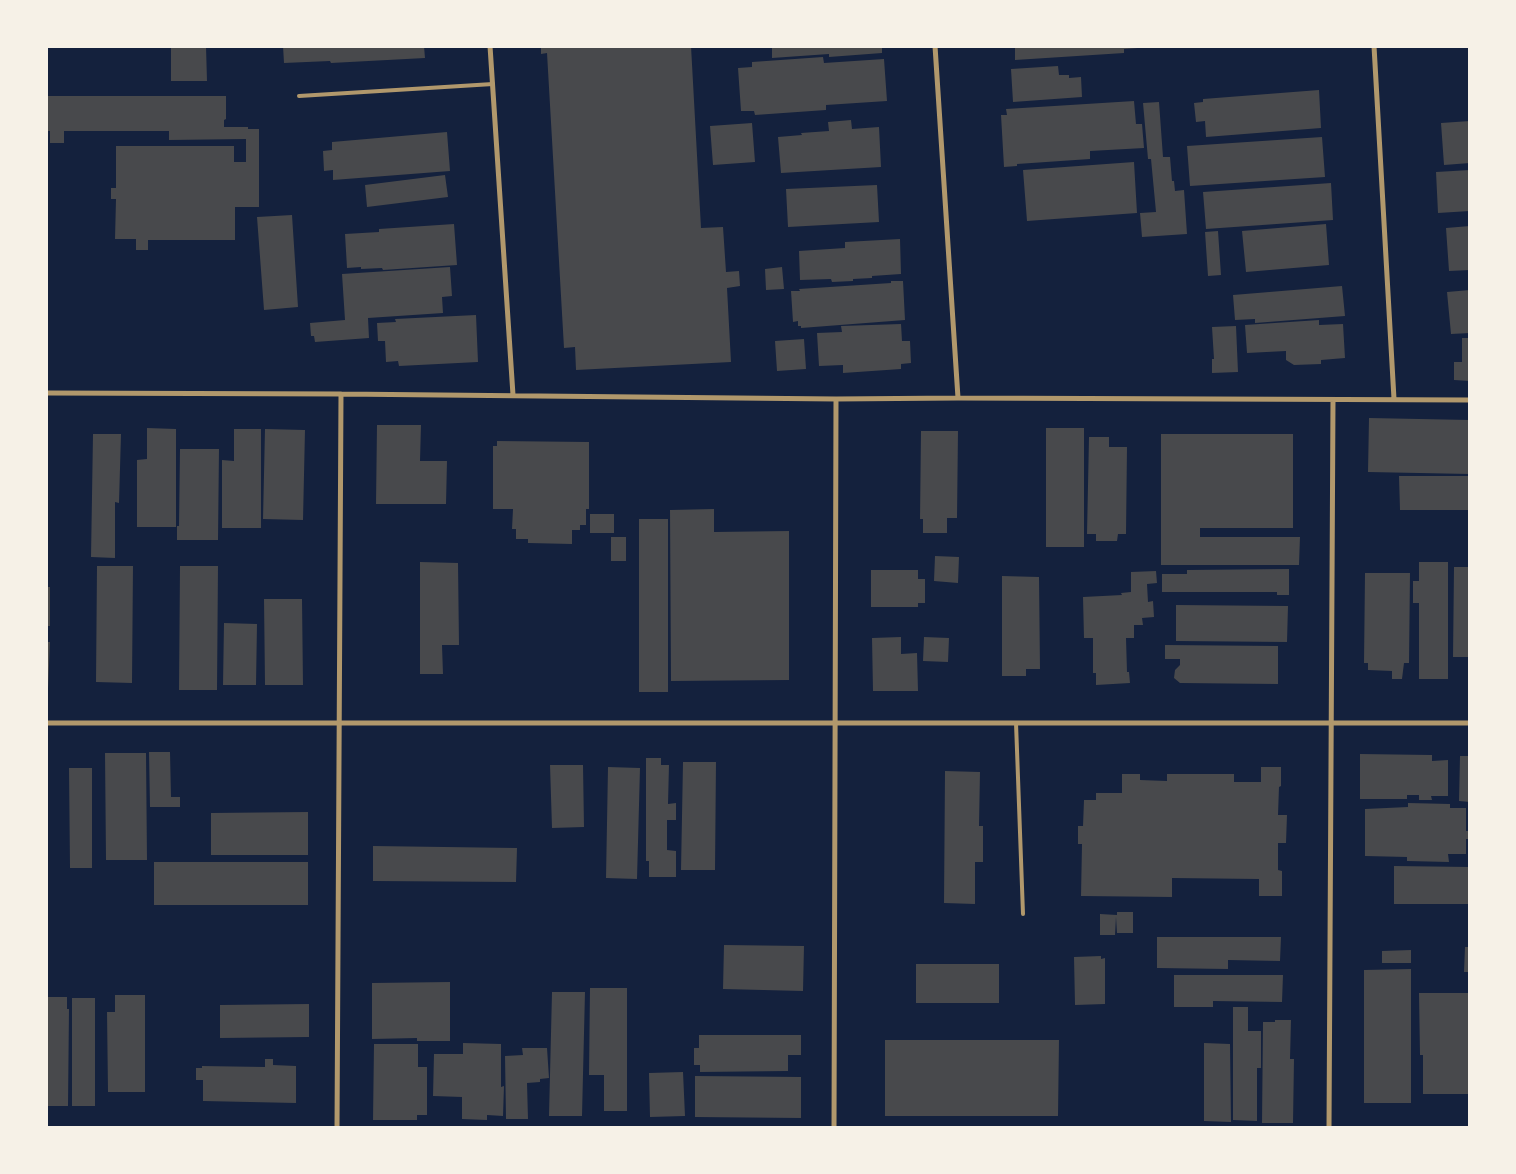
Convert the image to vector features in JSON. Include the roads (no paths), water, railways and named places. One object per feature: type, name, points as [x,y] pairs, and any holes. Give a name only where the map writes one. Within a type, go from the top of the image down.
[{"type":"street","points":[[490,46],[513,395]]},
{"type":"street","points":[[935,46],[958,398]]},
{"type":"street","points":[[1374,46],[1394,399]]},
{"type":"street","points":[[46,393],[513,395],[836,400],[958,398],[1470,400]]},
{"type":"street","points":[[338,1128],[341,394]]},
{"type":"street","points":[[834,1128],[836,400]]},
{"type":"street","points":[[1329,1128],[1333,400]]},
{"type":"street","points":[[46,723],[1470,723]]},
{"type":"lane","points":[[299,96],[493,84]]},
{"type":"lane","points":[[1016,723],[1023,914]]}]
